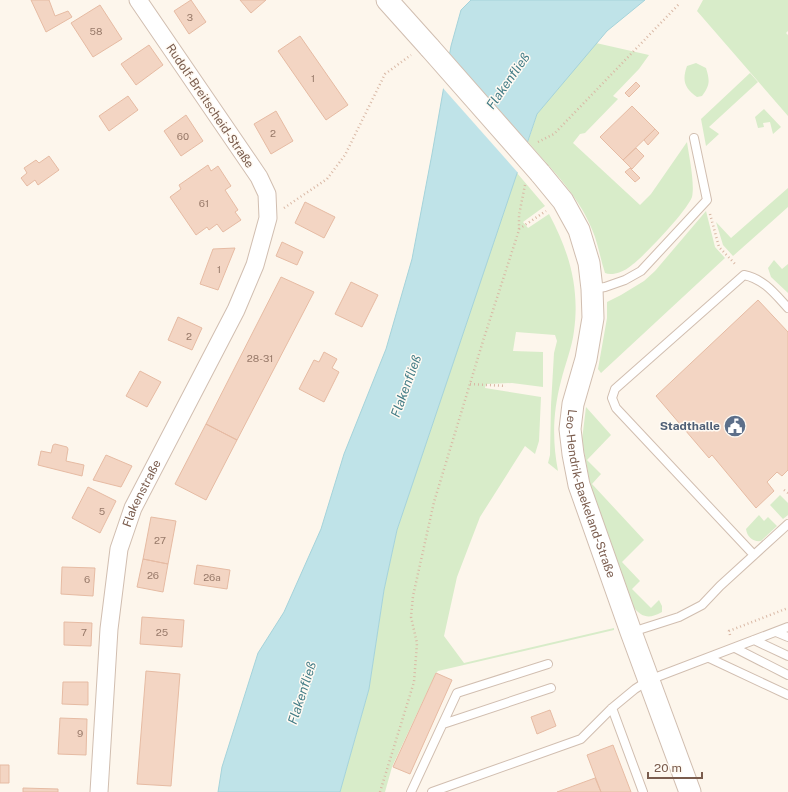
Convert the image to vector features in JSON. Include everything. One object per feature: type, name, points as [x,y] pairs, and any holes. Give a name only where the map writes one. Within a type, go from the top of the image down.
[{"type":"street","name":"Rudolf-Breitscheid-Straße","points":[[138,0],[259,177],[267,194],[268,218]]},
{"type":"street","points":[[387,0],[422,50]]},
{"type":"street","name":"Leo-Hendrik-Baekeland-Straße","points":[[422,50],[533,176],[563,201],[579,230],[589,264],[593,318],[586,359],[573,404],[570,429],[579,486],[690,792]]},
{"type":"street","name":"Flakenstraße","points":[[100,792],[108,629],[119,549],[133,508],[236,310],[255,265],[268,218]]},
{"type":"lane","points":[[592,289],[605,287],[625,280],[641,271],[707,200],[694,138]]},
{"type":"lane","points":[[754,555],[616,408],[612,398],[615,389],[744,275],[751,276],[764,282],[788,308]]},
{"type":"lane","points":[[631,632],[679,617],[702,605],[788,524]]},
{"type":"lane","points":[[432,792],[580,739],[612,708],[635,689],[649,680],[788,627]]},
{"type":"lane","points":[[776,632],[788,637]]},
{"type":"lane","points":[[754,640],[788,656]]},
{"type":"lane","points":[[735,648],[788,675]]},
{"type":"lane","points":[[709,658],[788,695]]},
{"type":"lane","points":[[411,792],[457,693],[548,664]]},
{"type":"lane","points":[[443,724],[551,688]]},
{"type":"lane","points":[[612,708],[643,792]]},
{"type":"path","points":[[534,144],[554,134],[680,3]]},
{"type":"path","points":[[268,218],[327,179],[346,155],[385,74],[422,50]]},
{"type":"path","points":[[380,792],[414,682],[417,643],[411,617],[413,596],[434,502],[519,230],[519,215],[533,176]]},
{"type":"path","points":[[519,230],[548,209]]},
{"type":"path","points":[[711,219],[719,246],[744,275]]},
{"type":"path","points":[[470,384],[506,386]]},
{"type":"path","points":[[784,490],[788,493]]},
{"type":"path","points":[[729,631],[788,608]]},
{"type":"green space","points":[[703,0],[788,0],[788,31],[786,33],[788,35],[788,116],[697,11]]},
{"type":"green space","points":[[596,43],[649,55],[639,69],[613,96],[618,99],[585,133],[580,134],[573,143],[640,205],[651,194],[687,142],[693,185],[692,197],[688,204],[663,235],[643,256],[628,268],[614,274],[605,273],[595,237],[583,210],[566,186],[528,142],[537,114]]},
{"type":"green space","points":[[696,63],[706,68],[709,80],[705,92],[702,96],[697,97],[689,90],[685,83],[687,66]]},
{"type":"green space","points":[[750,73],[758,82],[709,127],[719,134],[706,146],[701,119]]},
{"type":"green space","points":[[764,109],[781,127],[773,134],[770,122],[763,123],[764,127],[758,128],[755,117]]},
{"type":"green space","points":[[517,173],[545,206],[523,222],[528,228],[549,214],[567,256],[574,285],[574,331],[572,344],[558,392],[554,426],[558,471],[548,463],[550,455],[554,353],[557,341],[555,335],[516,332],[513,351],[543,352],[543,387],[512,383],[486,384],[485,388],[541,397],[539,441],[535,454],[525,446],[480,517],[457,577],[444,636],[464,663],[614,628],[614,630],[438,671],[392,767],[385,792],[340,792],[369,689],[384,590],[397,530]]},
{"type":"green space","points":[[788,188],[788,207],[733,256],[723,245],[716,222],[731,238]]},
{"type":"green space","points":[[706,211],[715,247],[725,258],[601,373],[598,369],[607,318],[607,302],[644,281],[655,271]]},
{"type":"green space","points":[[774,260],[782,269],[788,264],[788,293],[771,277],[768,268]]},
{"type":"green space","points":[[586,407],[611,435],[587,460],[601,474],[592,484],[644,540],[622,562],[640,581],[632,589],[651,608],[659,600],[662,606],[662,612],[653,616],[643,615],[633,607],[590,484],[582,440]]},
{"type":"green space","points":[[780,495],[788,503],[788,515],[783,519],[770,505]]},
{"type":"green space","points":[[759,515],[764,521],[768,517],[777,526],[761,541],[753,540],[749,537],[746,529]]},
{"type":"water","name":"Flakenfließ","points":[[471,0],[645,0],[607,31],[537,114],[397,530],[384,590],[369,689],[340,792],[218,792],[222,767],[258,653],[284,612],[321,529],[344,454],[386,349],[412,259],[451,46],[461,10]]},
{"type":"pier","points":[[448,52],[529,144],[519,174],[442,87]]},
{"type":"building","points":[[31,0],[49,0],[55,16],[68,11],[72,17],[46,32]]},
{"type":"building","points":[[191,0],[206,22],[189,34],[174,11]]},
{"type":"building","points":[[240,0],[266,0],[251,13]]},
{"type":"building","points":[[100,5],[122,39],[93,57],[71,23]]},
{"type":"building","points":[[300,36],[348,105],[326,120],[278,51]]},
{"type":"building","points":[[149,45],[163,65],[136,85],[121,64]]},
{"type":"building","points":[[636,82],[640,86],[629,97],[625,93]]},
{"type":"building","points":[[128,96],[138,110],[109,131],[99,116]]},
{"type":"building","points":[[632,106],[655,129],[623,160],[600,137]]},
{"type":"building","points":[[276,111],[293,141],[271,154],[254,124]]},
{"type":"building","points":[[186,115],[203,141],[181,156],[164,131]]},
{"type":"building","points":[[655,129],[659,133],[648,145],[644,140]]},
{"type":"building","points":[[636,148],[644,156],[632,169],[623,160]]},
{"type":"building","points":[[49,156],[59,170],[38,185],[35,180],[27,186],[21,178],[27,173],[24,168],[36,160],[39,163]]},
{"type":"building","points":[[208,165],[211,171],[218,166],[231,186],[225,190],[238,210],[235,212],[241,220],[223,232],[217,224],[209,230],[207,227],[196,235],[170,197],[181,189],[179,185]]},
{"type":"building","points":[[630,168],[640,178],[635,182],[625,172]]},
{"type":"building","points":[[305,202],[335,217],[324,238],[295,223]]},
{"type":"building","points":[[282,242],[303,252],[297,265],[276,256]]},
{"type":"building","points":[[235,248],[218,290],[200,284],[213,249]]},
{"type":"building","points":[[281,277],[314,292],[237,440],[206,424]]},
{"type":"building","points":[[351,282],[378,295],[362,327],[335,314]]},
{"type":"building","name":"Stadthalle","points":[[758,300],[788,332],[788,470],[782,476],[777,472],[767,482],[774,491],[756,508],[712,455],[709,458],[656,396]]},
{"type":"building","points":[[178,317],[202,328],[192,350],[168,340]]},
{"type":"building","points":[[324,352],[337,359],[332,368],[339,372],[324,402],[299,389],[314,360],[319,362]]},
{"type":"building","points":[[140,371],[161,382],[147,407],[126,396]]},
{"type":"building","points":[[206,424],[237,440],[206,500],[175,484]]},
{"type":"building","points":[[55,444],[67,447],[66,461],[84,465],[82,476],[38,465],[41,451],[51,453],[53,445]]},
{"type":"building","points":[[106,455],[132,466],[121,487],[93,480]]},
{"type":"building","points":[[88,487],[116,501],[100,533],[72,518]]},
{"type":"building","points":[[151,517],[176,521],[168,564],[143,559]]},
{"type":"building","points":[[143,559],[168,564],[163,592],[137,587]]},
{"type":"building","points":[[197,565],[230,570],[227,589],[194,584]]},
{"type":"building","points":[[62,567],[95,568],[93,596],[61,594]]},
{"type":"building","points":[[142,617],[184,620],[182,647],[140,644]]},
{"type":"building","points":[[64,622],[92,623],[91,646],[64,645]]},
{"type":"building","points":[[146,671],[180,674],[171,786],[137,784]]},
{"type":"building","points":[[436,673],[452,680],[410,774],[393,767]]},
{"type":"building","points":[[63,682],[88,682],[88,705],[62,704]]},
{"type":"building","points":[[550,710],[556,726],[537,734],[531,717]]},
{"type":"building","points":[[60,718],[87,719],[86,755],[58,754]]},
{"type":"building","points":[[613,745],[631,792],[601,792],[587,755]]},
{"type":"building","points":[[0,765],[9,765],[9,783],[0,783]]},
{"type":"building","points":[[595,778],[601,792],[557,792]]},
{"type":"building","points":[[23,788],[58,789],[58,792],[23,792]]},
{"type":"place","name":"Stadthalle","points":[[735,426]]}]
